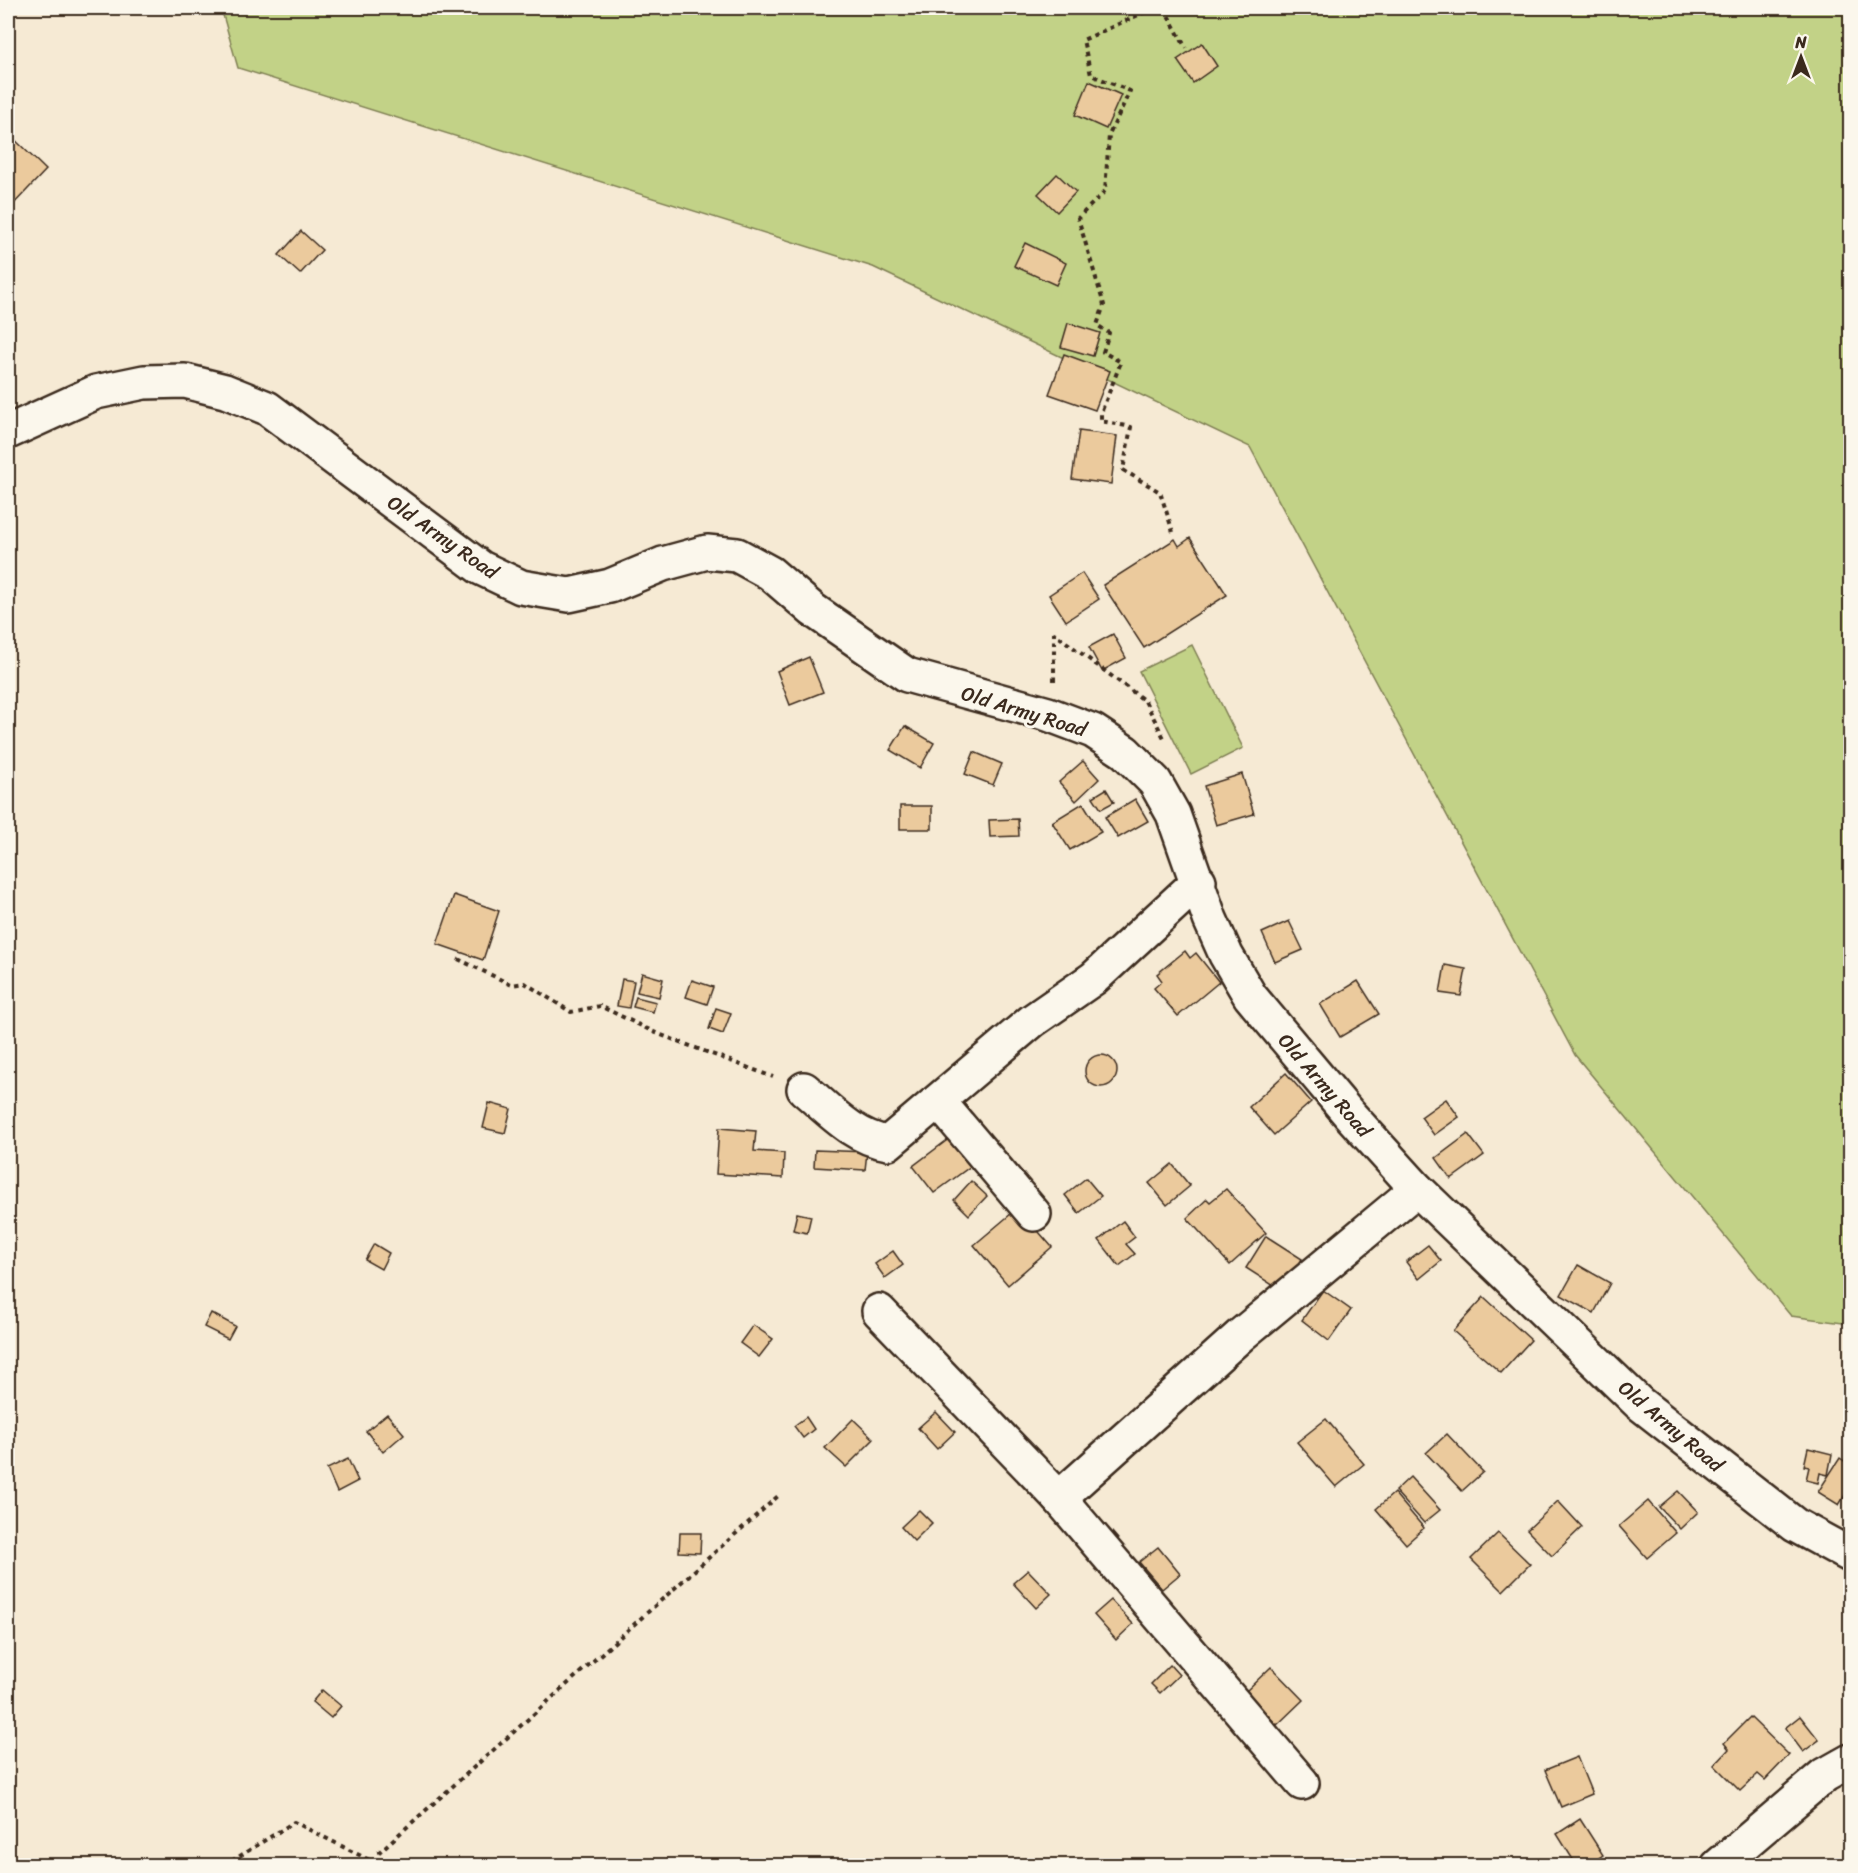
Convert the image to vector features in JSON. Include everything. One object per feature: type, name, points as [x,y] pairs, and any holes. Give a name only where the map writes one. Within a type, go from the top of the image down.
[{"type":"street","name":"Old Army Road","points":[[8,432],[96,392],[144,382],[185,381],[225,390],[267,408],[481,568],[521,587],[569,595],[610,586],[663,564],[707,552],[737,555],[770,573],[813,610],[907,675],[1048,714],[1093,731],[1125,752],[1155,782],[1173,814],[1226,955],[1250,996],[1349,1114],[1417,1189],[1640,1403],[1795,1525],[1851,1555]]},
{"type":"street","points":[[804,1089],[850,1128],[872,1141],[888,1143],[1032,1021],[1094,978],[1199,881]]},
{"type":"street","points":[[939,1102],[1034,1214]]},
{"type":"street","points":[[1059,1498],[1241,1335],[1417,1189]]},
{"type":"street","points":[[879,1311],[1059,1498],[1302,1783]]},
{"type":"street","points":[[1718,1866],[1825,1775],[1851,1761]]},
{"type":"path","points":[[1154,8],[1083,40],[1091,75],[1130,91],[1109,135],[1105,191],[1078,218],[1104,305],[1097,325],[1109,333],[1103,352],[1121,362],[1101,413],[1101,421],[1131,427],[1124,470],[1160,492],[1173,532]]},
{"type":"path","points":[[1164,8],[1186,48]]},
{"type":"path","points":[[458,959],[512,985],[525,983],[571,1012],[600,1006],[656,1034],[804,1089]]},
{"type":"path","points":[[378,1853],[778,1497]]},
{"type":"path","points":[[224,1866],[294,1822],[381,1866]]},
{"type":"green space","points":[[221,8],[1850,8],[1850,1324],[1791,1316],[1575,1055],[1250,447],[873,267],[238,68]]},
{"type":"green space","points":[[1192,645],[1243,748],[1191,774],[1139,671]]},
{"type":"building","points":[[1202,43],[1217,66],[1193,83],[1177,60]]},
{"type":"building","points":[[1089,81],[1121,95],[1106,129],[1075,115]]},
{"type":"building","points":[[8,133],[46,170],[9,209],[8,207]]},
{"type":"building","points":[[1057,174],[1076,192],[1057,212],[1038,194]]},
{"type":"building","points":[[301,231],[322,250],[300,274],[279,255]]},
{"type":"building","points":[[1025,243],[1066,263],[1056,285],[1014,266]]},
{"type":"building","points":[[1068,323],[1100,333],[1093,356],[1061,347]]},
{"type":"building","points":[[1064,354],[1110,371],[1095,410],[1049,394]]},
{"type":"building","points":[[1079,431],[1117,436],[1111,484],[1072,479]]},
{"type":"building","points":[[1190,538],[1227,595],[1144,648],[1103,585],[1175,539],[1179,546]]},
{"type":"building","points":[[1082,573],[1099,599],[1066,621],[1049,595]]},
{"type":"building","points":[[1113,634],[1126,658],[1102,671],[1089,647]]},
{"type":"building","points":[[809,657],[823,692],[790,705],[777,671]]},
{"type":"building","points":[[905,726],[934,743],[920,768],[890,750]]},
{"type":"building","points":[[974,752],[1002,764],[993,785],[965,774]]},
{"type":"building","points":[[1083,761],[1099,779],[1076,801],[1059,782]]},
{"type":"building","points":[[1242,774],[1254,814],[1216,825],[1204,786]]},
{"type":"building","points":[[1106,789],[1114,802],[1101,809],[1093,797]]},
{"type":"building","points":[[1135,799],[1148,821],[1118,838],[1105,817]]},
{"type":"building","points":[[1083,803],[1101,832],[1070,850],[1052,822]]},
{"type":"building","points":[[900,806],[932,806],[932,829],[900,829]]},
{"type":"building","points":[[1018,819],[1019,836],[990,837],[989,820]]},
{"type":"building","points":[[454,895],[499,911],[483,960],[437,944]]},
{"type":"building","points":[[1289,921],[1303,950],[1275,962],[1262,933]]},
{"type":"building","points":[[1185,951],[1190,958],[1196,953],[1219,982],[1178,1016],[1154,988],[1162,981],[1157,974]]},
{"type":"building","points":[[1445,965],[1466,969],[1461,996],[1440,993]]},
{"type":"building","points":[[642,973],[663,979],[659,997],[637,992]]},
{"type":"building","points":[[622,979],[634,981],[629,1008],[617,1006]]},
{"type":"building","points":[[692,980],[713,987],[707,1004],[686,997]]},
{"type":"building","points":[[1358,981],[1379,1014],[1340,1037],[1320,1004]]},
{"type":"building","points":[[636,997],[656,1002],[653,1012],[633,1007]]},
{"type":"building","points":[[716,1008],[731,1013],[723,1034],[709,1029]]},
{"type":"building","points":[[1101,1055],[1113,1059],[1117,1071],[1113,1083],[1101,1087],[1089,1083],[1085,1071],[1089,1059]]},
{"type":"building","points":[[1286,1073],[1311,1102],[1274,1135],[1249,1107]]},
{"type":"building","points":[[1446,1099],[1459,1117],[1434,1135],[1421,1117]]},
{"type":"building","points":[[489,1103],[511,1109],[505,1133],[483,1128]]},
{"type":"building","points":[[719,1128],[756,1131],[754,1151],[784,1153],[783,1178],[716,1174]]},
{"type":"building","points":[[1468,1134],[1484,1155],[1451,1179],[1436,1158]]},
{"type":"building","points":[[954,1135],[975,1163],[934,1193],[913,1166]]},
{"type":"building","points":[[815,1150],[867,1152],[865,1170],[814,1167]]},
{"type":"building","points":[[1172,1164],[1190,1186],[1167,1205],[1149,1183]]},
{"type":"building","points":[[1086,1178],[1101,1196],[1079,1213],[1065,1195]]},
{"type":"building","points":[[971,1181],[987,1196],[969,1215],[954,1200]]},
{"type":"building","points":[[1226,1189],[1266,1233],[1230,1265],[1187,1218],[1207,1199],[1210,1202]]},
{"type":"building","points":[[1018,1208],[1052,1247],[1008,1285],[974,1245]]},
{"type":"building","points":[[797,1213],[811,1216],[807,1233],[793,1230]]},
{"type":"building","points":[[1123,1221],[1135,1237],[1126,1244],[1135,1254],[1119,1266],[1099,1240]]},
{"type":"building","points":[[1266,1236],[1302,1259],[1282,1291],[1246,1268]]},
{"type":"building","points":[[374,1244],[389,1253],[381,1269],[365,1260]]},
{"type":"building","points":[[1428,1245],[1441,1261],[1419,1279],[1406,1262]]},
{"type":"building","points":[[893,1251],[903,1265],[885,1278],[875,1264]]},
{"type":"building","points":[[1578,1265],[1610,1283],[1594,1313],[1561,1295]]},
{"type":"building","points":[[1323,1290],[1351,1310],[1329,1341],[1302,1320]]},
{"type":"building","points":[[1484,1297],[1531,1340],[1501,1373],[1453,1331]]},
{"type":"building","points":[[211,1313],[235,1326],[228,1339],[204,1327]]},
{"type":"building","points":[[753,1325],[773,1339],[759,1357],[740,1343]]},
{"type":"building","points":[[936,1412],[955,1432],[937,1449],[918,1428]]},
{"type":"building","points":[[387,1414],[404,1434],[383,1452],[366,1431]]},
{"type":"building","points":[[806,1417],[814,1429],[803,1438],[794,1426]]},
{"type":"building","points":[[853,1419],[874,1439],[846,1467],[825,1448]]},
{"type":"building","points":[[1326,1419],[1364,1464],[1336,1487],[1297,1442]]},
{"type":"building","points":[[1447,1434],[1483,1472],[1462,1491],[1426,1453]]},
{"type":"building","points":[[1808,1448],[1832,1454],[1828,1475],[1820,1473],[1818,1483],[1806,1480],[1809,1467],[1804,1466]]},
{"type":"building","points":[[1840,1458],[1850,1465],[1850,1487],[1839,1505],[1818,1492]]},
{"type":"building","points":[[348,1459],[358,1481],[337,1492],[327,1469]]},
{"type":"building","points":[[1410,1477],[1440,1510],[1424,1523],[1395,1491]]},
{"type":"building","points":[[1678,1491],[1698,1512],[1680,1529],[1659,1507]]},
{"type":"building","points":[[1394,1493],[1424,1528],[1406,1544],[1376,1509]]},
{"type":"building","points":[[1558,1501],[1582,1527],[1552,1556],[1527,1530]]},
{"type":"building","points":[[1648,1501],[1676,1533],[1647,1558],[1619,1526]]},
{"type":"building","points":[[919,1510],[932,1523],[914,1541],[901,1527]]},
{"type":"building","points":[[680,1533],[701,1533],[700,1553],[679,1552]]},
{"type":"building","points":[[1498,1533],[1530,1564],[1503,1591],[1471,1559]]},
{"type":"building","points":[[1158,1547],[1180,1574],[1162,1589],[1139,1562]]},
{"type":"building","points":[[1028,1570],[1051,1594],[1036,1608],[1013,1583]]},
{"type":"building","points":[[1111,1600],[1133,1624],[1116,1640],[1094,1615]]},
{"type":"building","points":[[1170,1665],[1179,1675],[1160,1693],[1151,1684]]},
{"type":"building","points":[[1271,1667],[1303,1700],[1277,1725],[1245,1692]]},
{"type":"building","points":[[322,1690],[341,1706],[331,1718],[312,1702]]},
{"type":"building","points":[[1800,1716],[1819,1740],[1803,1752],[1785,1728]]},
{"type":"building","points":[[1750,1717],[1789,1755],[1765,1780],[1758,1774],[1740,1791],[1714,1765],[1729,1749],[1724,1743]]},
{"type":"building","points":[[1577,1757],[1592,1794],[1561,1807],[1545,1770]]},
{"type":"building","points":[[1580,1819],[1603,1855],[1587,1866],[1577,1866],[1557,1834]]}]
